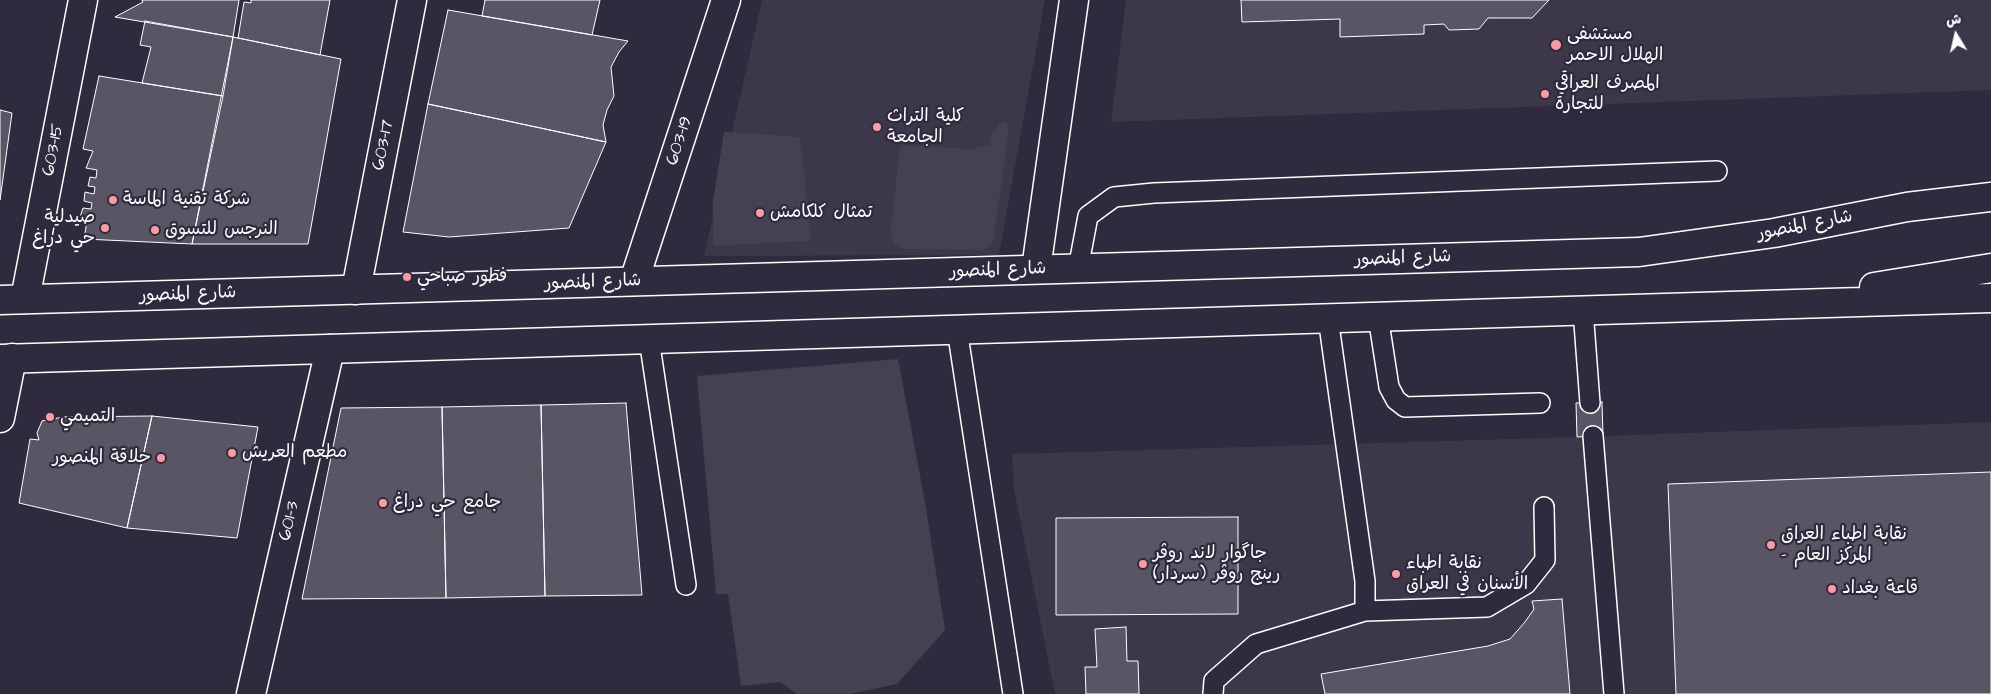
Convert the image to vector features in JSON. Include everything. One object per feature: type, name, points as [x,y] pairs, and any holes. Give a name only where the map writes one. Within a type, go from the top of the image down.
[{"type":"main road","name":"603-15","points":[[13,300],[83,0]]},
{"type":"main road","name":"603-17","points":[[356,290],[412,0]]},
{"type":"main road","name":"603-19","points":[[634,281],[726,0]]},
{"type":"main road","points":[[1036,269],[1074,0]]},
{"type":"main road","name":"شارع المنصور","points":[[13,300],[1639,252],[1774,233],[1907,207],[1991,197]]},
{"type":"main road","points":[[1764,304],[1991,268]]},
{"type":"main road","points":[[0,418],[6,359],[1991,298]]},
{"type":"main road","name":"601-3","points":[[257,686],[330,349]]},
{"type":"lane","points":[[1078,268],[1088,216],[1114,197],[1174,192],[1717,171]]},
{"type":"lane","points":[[1583,310],[1590,403]]},
{"type":"lane","points":[[1378,316],[1389,388],[1396,400],[1405,407],[1540,403]]},
{"type":"lane","points":[[1328,318],[1366,581],[1365,611]]},
{"type":"lane","points":[[956,329],[1013,694]]},
{"type":"lane","points":[[649,339],[686,584]]},
{"type":"lane","points":[[1593,436],[1614,694]]},
{"type":"lane","points":[[1213,694],[1214,681],[1256,644],[1365,611],[1487,607],[1526,584],[1545,560],[1544,507]]},
{"type":"shaded area","name":"كلية التراث الجامعة","points":[[762,0],[1045,0],[999,255],[704,256]]},
{"type":"shaded area","name":"مستشفى الهلال الاحمر","points":[[1126,0],[1991,0],[1991,90],[1111,122]]},
{"type":"shaded area","points":[[1006,122],[1009,128],[994,236],[991,244],[983,250],[903,249],[893,243],[891,229],[900,145],[971,149],[991,144],[990,136],[1000,123]]},
{"type":"shaded area","points":[[724,132],[800,137],[811,241],[713,246],[713,201]]},
{"type":"shaded area","points":[[898,359],[925,502],[945,630],[897,684],[849,694],[797,694],[780,682],[741,686],[728,594],[716,594],[697,376]]},
{"type":"shaded area","points":[[1991,422],[1991,694],[1055,694],[1014,489],[1012,454],[1577,437]]},
{"type":"building","points":[[142,0],[239,0],[233,37],[115,17],[143,2]]},
{"type":"building","points":[[251,0],[330,0],[320,55],[238,38],[244,2],[251,3]]},
{"type":"building","points":[[485,0],[600,0],[592,35],[482,16]]},
{"type":"building","points":[[1241,0],[1549,0],[1532,18],[1488,18],[1479,29],[1449,30],[1444,24],[1424,25],[1424,34],[1340,37],[1340,19],[1242,22]]},
{"type":"building","points":[[448,10],[628,41],[619,52],[611,67],[614,96],[607,110],[603,125],[606,142],[428,104]]},
{"type":"building","points":[[145,21],[233,37],[223,96],[142,83],[151,47],[140,45]]},
{"type":"building","points":[[233,37],[341,59],[308,244],[192,244]]},
{"type":"building","points":[[99,76],[223,96],[192,244],[84,239],[87,221],[79,220],[83,208],[91,209],[92,203],[84,201],[85,192],[94,194],[95,187],[88,186],[90,177],[96,178],[97,170],[86,168],[93,151],[83,149]]},
{"type":"building","points":[[428,104],[606,142],[569,228],[449,237],[403,232]]},
{"type":"building","points":[[0,110],[12,113],[0,200]]},
{"type":"building","points":[[1602,402],[1603,435],[1577,437],[1576,403]]},
{"type":"building","points":[[626,403],[642,595],[545,596],[541,405]]},
{"type":"building","points":[[541,405],[545,596],[446,598],[442,407]]},
{"type":"building","name":"جامع حي دراغ","points":[[442,407],[446,598],[302,599],[341,408]]},
{"type":"building","points":[[152,416],[127,528],[19,503],[30,439],[39,440],[37,433],[42,421],[63,417]]},
{"type":"building","points":[[152,416],[258,427],[237,538],[127,528]]},
{"type":"building","name":"قاعة بغداد","points":[[1991,472],[1991,694],[1676,694],[1668,484]]},
{"type":"building","points":[[1238,517],[1238,614],[1056,615],[1056,518]]},
{"type":"building","points":[[1562,599],[1570,694],[1325,694],[1321,674],[1488,646],[1510,639],[1534,609],[1532,601]]},
{"type":"building","points":[[1126,627],[1127,661],[1138,661],[1139,694],[1086,694],[1085,667],[1097,667],[1095,629]]},
{"type":"place","name":"مستشفى الهلال الاحمر","points":[[1556,45]]},
{"type":"place","name":"المصرف العراقي للتجارة","points":[[1545,94]]},
{"type":"place","name":"كلية التراث الجامعة","points":[[877,127]]},
{"type":"place","name":"شركة تقنية الماسة","points":[[113,200]]},
{"type":"place","name":"تمثال كلكامش","points":[[760,213]]},
{"type":"place","name":"صيدلية حي دراغ","points":[[105,228]]},
{"type":"place","name":"النرجس للتسوق","points":[[155,230]]},
{"type":"place","name":"فطور صباحي","points":[[407,277]]},
{"type":"place","name":"التميمي","points":[[50,417]]},
{"type":"place","name":"مطعم العريش","points":[[232,453]]},
{"type":"place","name":"حلاقة المنصور","points":[[161,458]]},
{"type":"place","name":"جامع حي دراغ","points":[[383,503]]},
{"type":"place","name":"نقابة اطباء العراق - المركز العام","points":[[1771,545]]},
{"type":"place","name":"جاگوار لاند روڤر رينج روڤر (سردار)","points":[[1143,564]]},
{"type":"place","name":"نقابة اطباء الأسنان في العراق","points":[[1396,574]]},
{"type":"place","name":"قاعة بغداد","points":[[1832,589]]}]
